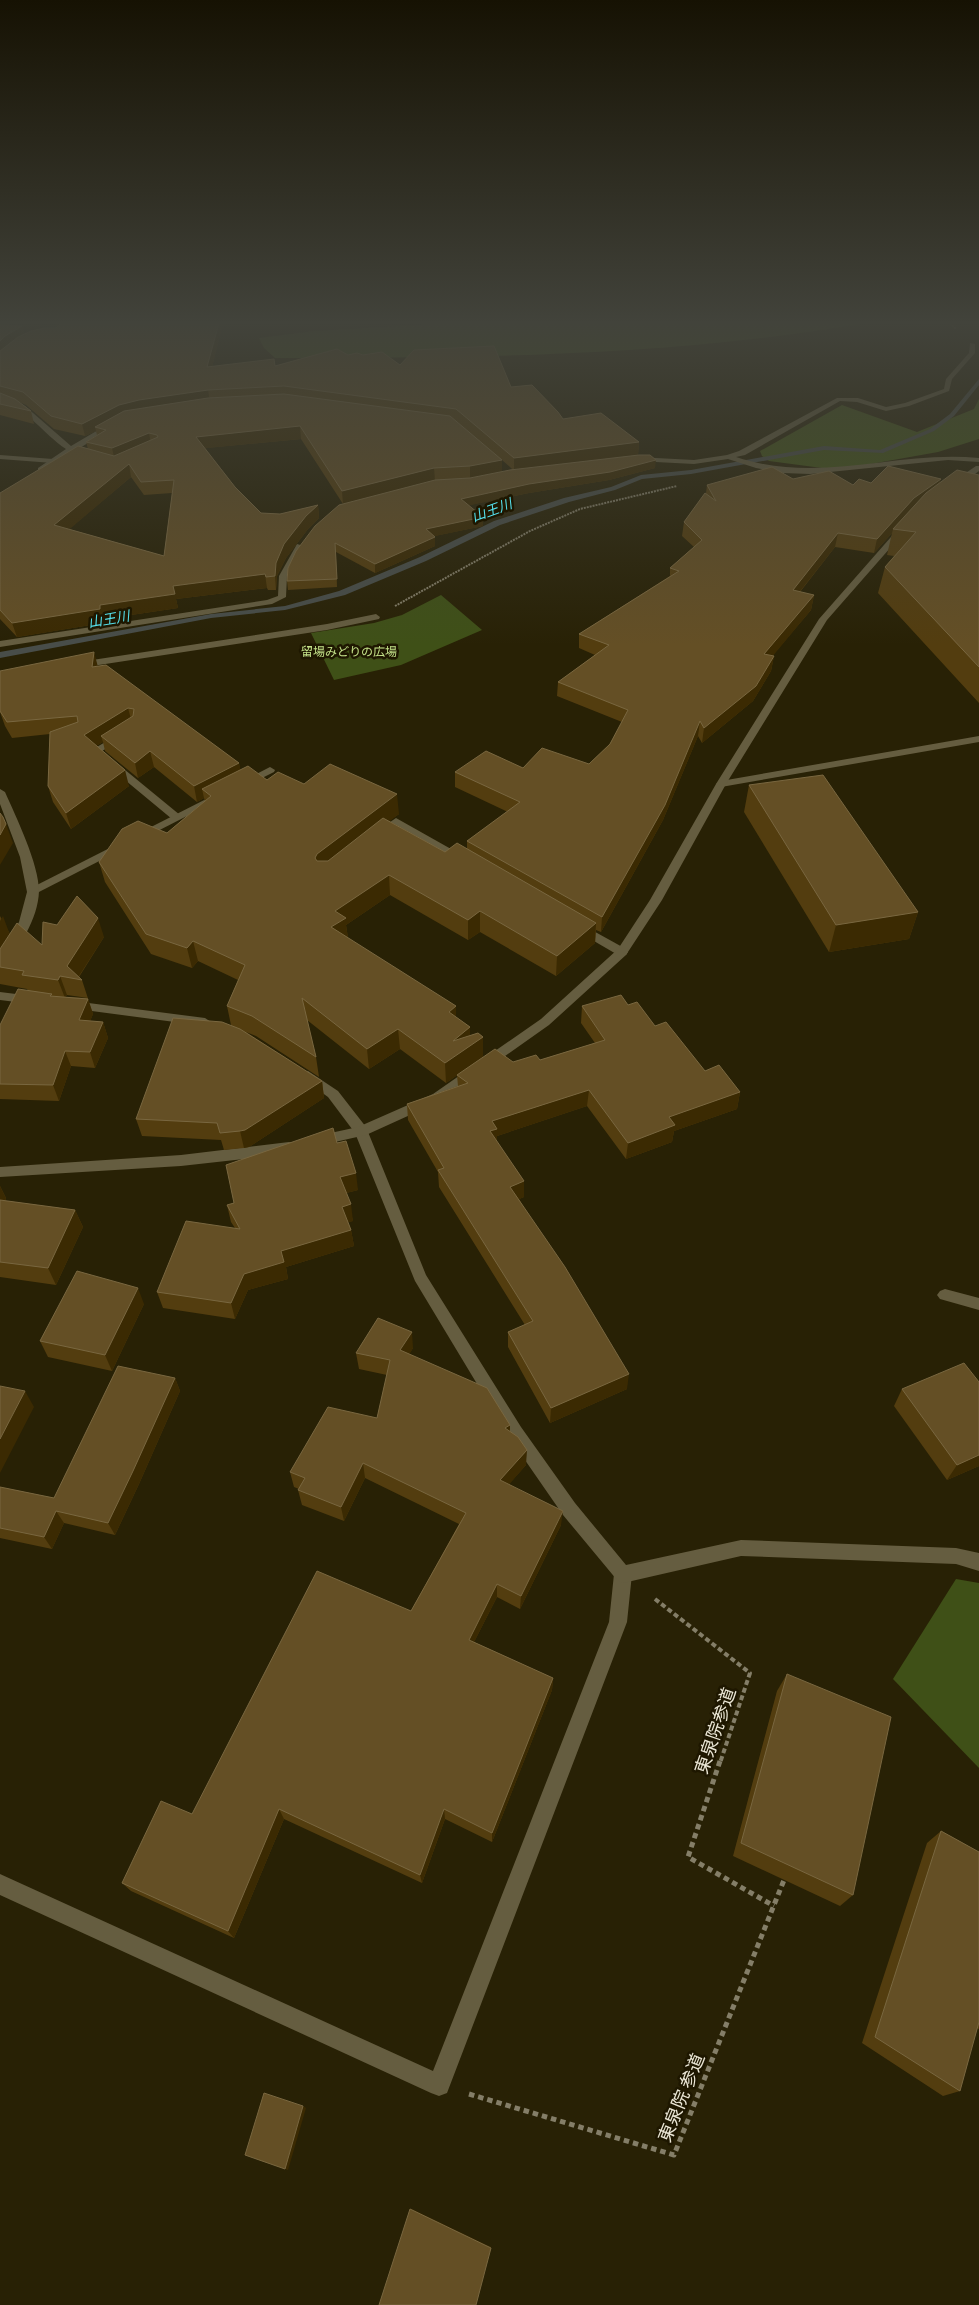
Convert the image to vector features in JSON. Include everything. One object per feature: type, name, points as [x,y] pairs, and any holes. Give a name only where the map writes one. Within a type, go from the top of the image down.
[{"type":"street","points":[[49,431],[70,452]]},
{"type":"street","points":[[33,476],[53,461],[105,431]]},
{"type":"street","points":[[732,459],[783,431]]},
{"type":"street","points":[[0,457],[53,461]]},
{"type":"street","points":[[628,460],[694,462],[732,459],[779,472],[834,471],[949,458],[979,460]]},
{"type":"street","points":[[945,491],[979,468]]},
{"type":"street","points":[[0,1172],[130,1165],[244,1155],[361,1131],[438,1097],[545,1022],[622,952],[656,900],[721,784],[823,619],[910,521]]},
{"type":"street","points":[[0,644],[269,602],[282,597],[283,576],[304,541]]},
{"type":"street","points":[[67,666],[309,630],[376,617]]},
{"type":"street","points":[[126,732],[95,751],[176,817]]},
{"type":"street","points":[[721,784],[979,739]]},
{"type":"street","points":[[33,890],[270,770]]},
{"type":"street","points":[[0,792],[11,815],[33,890],[20,936],[0,966]]},
{"type":"street","points":[[367,844],[396,821],[471,864]]},
{"type":"street","points":[[571,923],[622,952]]},
{"type":"street","points":[[0,996],[208,1022],[216,1026]]},
{"type":"street","points":[[0,1884],[439,2085],[618,1622],[623,1574],[569,1508],[515,1432],[420,1277],[361,1131],[333,1094],[296,1069]]},
{"type":"street","points":[[945,1296],[979,1304]]},
{"type":"street","points":[[623,1574],[741,1548],[956,1556],[979,1562]]},
{"type":"path","points":[[376,617],[530,531],[580,509],[677,486]]},
{"type":"path","name":"東泉院参道","points":[[623,1574],[750,1673],[688,1857],[774,1906]]},
{"type":"path","name":"東泉院 参道","points":[[439,2085],[674,2155],[784,1880]]},
{"type":"green space","points":[[796,431],[979,431],[979,439],[938,452],[837,470],[769,461],[762,456],[760,451]]},
{"type":"green space","name":"留場みどりの広場","points":[[441,595],[482,630],[401,665],[334,680],[311,633],[374,623],[402,615]]},
{"type":"green space","points":[[956,1579],[979,1583],[979,1768],[893,1679]]},
{"type":"building","points":[[105,431],[257,431],[196,437],[235,487],[261,513],[280,514],[318,505],[306,516],[284,544],[276,563],[275,576],[266,577],[265,574],[173,586],[175,594],[100,605],[100,609],[12,623],[0,610],[0,493],[78,446],[114,456],[158,437],[149,433],[112,448],[86,442]],"holes":[[[129,464],[141,482],[174,480],[164,556],[54,525]]]},
{"type":"building","points":[[303,431],[467,431],[502,460],[470,466],[434,468],[342,491]]},
{"type":"building","points":[[482,431],[624,431],[639,442],[514,458]]},
{"type":"building","points":[[650,455],[656,460],[610,472],[529,484],[461,499],[483,517],[426,529],[435,537],[375,564],[335,543],[337,579],[287,581],[288,568],[296,551],[315,526],[339,505],[435,480],[470,478],[510,470]]},
{"type":"building","points":[[888,466],[941,479],[914,498],[877,539],[838,533],[793,590],[814,595],[764,654],[774,656],[756,686],[704,728],[700,721],[665,805],[602,917],[467,841],[520,802],[455,772],[486,751],[523,768],[542,748],[589,764],[610,744],[628,710],[558,682],[609,645],[579,634],[679,571],[670,568],[702,540],[684,522],[705,493],[716,501],[707,485],[772,467],[793,479],[829,471],[853,485],[859,479],[871,483]]},
{"type":"building","points":[[957,470],[979,475],[979,667],[885,567],[916,532],[893,529],[926,493]]},
{"type":"building","points":[[94,652],[92,667],[106,665],[239,763],[194,786],[150,751],[135,763],[101,736],[133,716],[134,709],[128,708],[84,735],[125,770],[66,813],[48,786],[50,732],[78,722],[77,716],[7,722],[0,711],[0,671]]},
{"type":"building","points":[[330,764],[397,794],[317,854],[315,858],[317,861],[328,861],[383,818],[445,852],[457,843],[596,923],[557,956],[480,911],[468,920],[389,875],[335,911],[346,918],[331,927],[456,1006],[449,1012],[470,1027],[453,1041],[478,1033],[483,1037],[445,1063],[398,1029],[367,1049],[302,998],[316,1057],[252,1016],[227,1006],[245,965],[193,941],[187,948],[146,934],[99,862],[122,829],[138,821],[167,833],[211,796],[202,789],[248,766],[267,780],[278,772],[304,784]]},
{"type":"building","points":[[823,775],[918,912],[836,925],[749,785]]},
{"type":"building","points":[[0,813],[6,824],[0,835]]},
{"type":"building","points":[[77,896],[98,918],[67,966],[82,980],[60,976],[58,980],[22,975],[24,971],[0,967],[0,949],[17,923],[42,945],[43,922],[57,925]]},
{"type":"building","points":[[18,989],[52,994],[50,996],[88,999],[79,1020],[103,1022],[90,1052],[65,1051],[53,1085],[0,1084],[0,1025]]},
{"type":"building","points":[[621,995],[628,1005],[637,1002],[655,1026],[666,1022],[705,1071],[719,1065],[740,1092],[669,1117],[675,1125],[628,1143],[589,1090],[492,1121],[497,1129],[490,1131],[524,1181],[510,1187],[565,1267],[629,1374],[551,1408],[508,1332],[533,1321],[438,1170],[444,1168],[407,1104],[468,1083],[457,1075],[495,1049],[513,1062],[536,1055],[540,1060],[605,1040],[582,1006]]},
{"type":"building","points":[[173,1018],[222,1022],[240,1029],[322,1081],[245,1130],[220,1133],[217,1123],[136,1119]]},
{"type":"building","points":[[333,1128],[337,1143],[346,1141],[356,1173],[340,1177],[351,1204],[342,1207],[351,1230],[281,1251],[284,1262],[244,1274],[231,1303],[157,1292],[186,1221],[240,1229],[227,1205],[234,1203],[226,1165]]},
{"type":"building","points":[[0,1200],[75,1210],[48,1268],[0,1262]]},
{"type":"building","points":[[77,1271],[138,1288],[105,1355],[40,1341]]},
{"type":"building","points":[[378,1318],[412,1332],[400,1350],[487,1388],[510,1425],[505,1428],[518,1437],[527,1450],[500,1480],[563,1511],[521,1596],[497,1584],[469,1640],[553,1678],[492,1833],[444,1809],[420,1875],[279,1809],[228,1931],[122,1883],[161,1801],[192,1814],[317,1571],[411,1611],[466,1513],[363,1463],[341,1507],[298,1490],[305,1478],[290,1472],[328,1407],[377,1418],[390,1360],[356,1353]]},
{"type":"building","points":[[964,1363],[979,1382],[979,1455],[957,1465],[902,1389]]},
{"type":"building","points":[[118,1366],[175,1378],[108,1523],[56,1511],[44,1537],[0,1528],[0,1487],[54,1498]]},
{"type":"building","points":[[0,1386],[25,1391],[0,1439]]},
{"type":"building","points":[[787,1674],[891,1717],[853,1895],[741,1843]]},
{"type":"building","points":[[941,1831],[979,1852],[979,2022],[960,2091],[875,2037]]},
{"type":"building","points":[[264,2093],[303,2106],[285,2169],[245,2155]]},
{"type":"building","points":[[410,2209],[491,2248],[476,2305],[379,2305]]},
{"type":"waterway","name":"山王川","points":[[0,655],[211,616],[285,608],[342,593],[423,559],[497,523],[567,500],[613,489],[641,477],[691,472],[824,448],[881,452],[931,431]]}]
